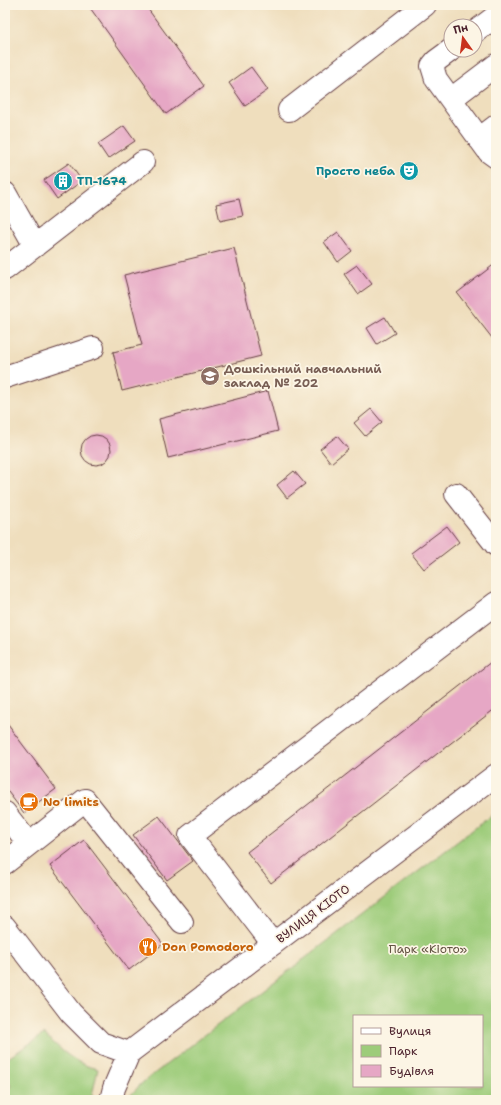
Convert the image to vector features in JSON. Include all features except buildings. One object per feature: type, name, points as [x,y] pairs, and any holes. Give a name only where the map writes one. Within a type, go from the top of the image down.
[{"type":"street","points":[[289,110],[425,5]]},
{"type":"street","points":[[483,26],[496,16]]},
{"type":"street","points":[[443,56],[432,66],[436,79],[451,99],[488,132],[489,152],[496,157]]},
{"type":"street","points":[[451,99],[496,65]]},
{"type":"street","points":[[5,269],[143,162]]},
{"type":"street","points":[[5,193],[35,246]]},
{"type":"street","points":[[5,377],[93,348]]},
{"type":"street","points":[[456,494],[496,545]]},
{"type":"street","points":[[273,944],[190,836],[496,603]]},
{"type":"street","name":"ВУЛИЦЯ КІОТО","points":[[129,1053],[496,774]]},
{"type":"street","points":[[5,863],[85,800],[182,922]]},
{"type":"street","points":[[5,813],[29,844]]},
{"type":"street","points":[[5,927],[81,1024],[101,1043],[129,1053],[114,1088],[111,1100]]},
{"type":"green space","name":"Парк «Кіото»","points":[[496,812],[496,1100],[126,1100],[142,1083]]},
{"type":"green space","points":[[44,1034],[62,1051],[75,1060],[98,1069],[91,1100],[5,1100],[5,1091],[11,1086],[5,1077],[5,1060]]},
{"type":"place","name":"Просто неба","points":[[409,171]]},
{"type":"place","name":"ТП-1674","points":[[63,181]]},
{"type":"place","name":"Дошкільний навчальний заклад № 202","points":[[210,376]]},
{"type":"place","name":"No limits","points":[[29,802]]},
{"type":"place","name":"Don Pomodoro","points":[[148,947]]}]
